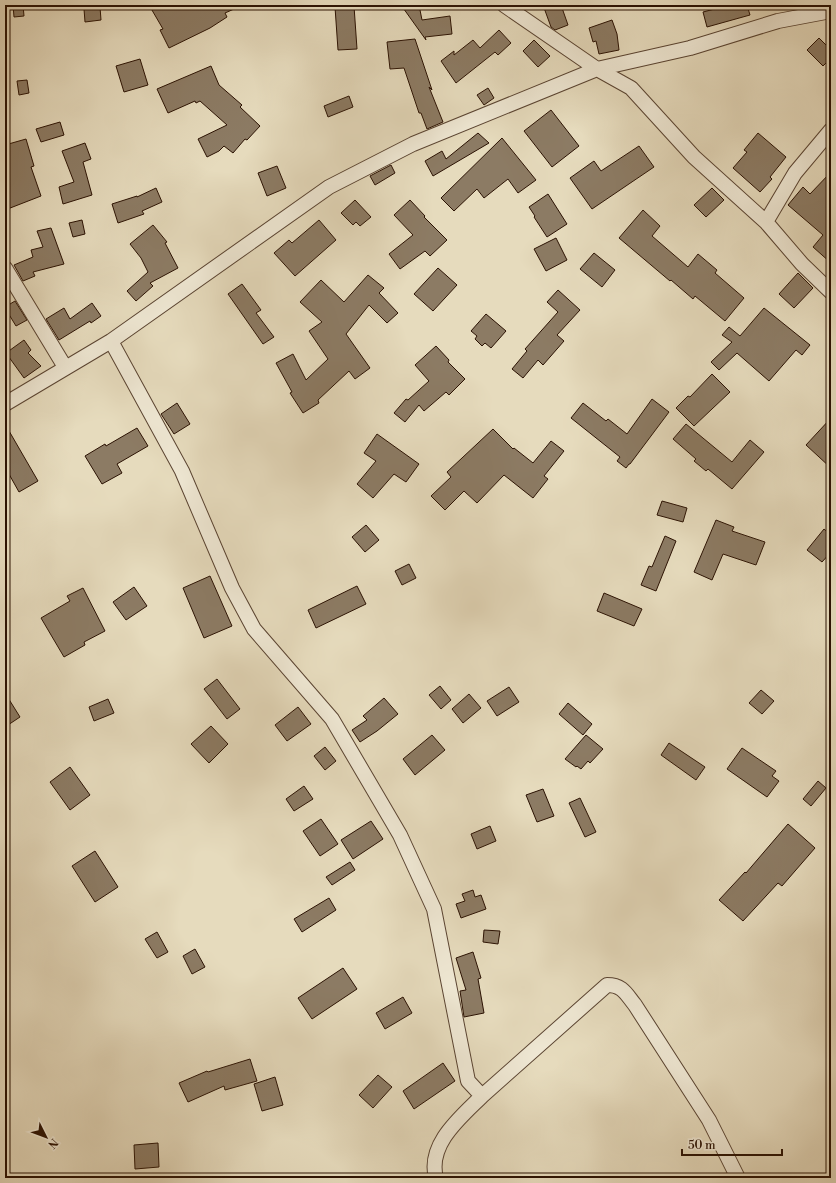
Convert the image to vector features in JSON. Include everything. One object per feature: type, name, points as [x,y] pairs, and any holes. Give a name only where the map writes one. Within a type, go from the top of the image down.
[{"type":"street","points":[[504,5],[597,70],[631,88],[694,157],[766,222],[802,264],[831,292]]},
{"type":"street","points":[[5,404],[111,341],[329,187],[414,144],[597,70],[690,48],[778,21],[831,11]]},
{"type":"street","points":[[766,222],[795,173],[831,130]]},
{"type":"street","points":[[5,268],[65,367]]},
{"type":"street","points":[[111,341],[182,471],[232,588],[254,628],[332,719],[400,835],[434,909],[468,1081],[482,1096]]},
{"type":"street","points":[[436,1178],[434,1161],[440,1144],[453,1126],[482,1096],[607,985],[615,985],[623,989],[635,1005],[709,1120],[738,1178]]},
{"type":"building","points":[[13,5],[23,5],[24,16],[14,17]]},
{"type":"building","points":[[149,5],[243,5],[225,13],[227,17],[210,28],[169,48],[160,30],[163,29]]},
{"type":"building","points":[[401,5],[419,5],[422,20],[450,16],[452,34],[425,37],[426,40]]},
{"type":"building","points":[[543,5],[561,5],[568,25],[555,30],[551,27]]},
{"type":"building","points":[[730,5],[747,5],[750,15],[707,27],[703,12]]},
{"type":"building","points":[[354,6],[357,49],[338,50],[335,7]]},
{"type":"building","points":[[100,7],[101,20],[85,22],[84,9]]},
{"type":"building","points":[[612,20],[617,34],[619,50],[599,54],[596,41],[593,42],[589,28]]},
{"type":"building","points":[[499,30],[511,43],[498,55],[495,52],[456,83],[441,61],[454,51],[454,55],[473,40],[480,48]]},
{"type":"building","points":[[819,38],[831,50],[831,58],[823,66],[807,50]]},
{"type":"building","points":[[415,39],[432,90],[429,87],[443,122],[427,129],[421,113],[419,113],[404,68],[390,69],[387,42]]},
{"type":"building","points":[[534,40],[550,56],[538,67],[523,51]]},
{"type":"building","points":[[140,59],[148,85],[124,92],[116,66]]},
{"type":"building","points":[[211,66],[219,85],[242,105],[240,107],[260,126],[247,140],[245,139],[233,153],[224,146],[219,151],[207,157],[198,139],[227,125],[200,101],[196,103],[195,101],[168,113],[157,89]]},
{"type":"building","points":[[27,80],[29,93],[19,95],[17,81]]},
{"type":"building","points":[[488,88],[494,98],[484,105],[477,95]]},
{"type":"building","points":[[349,96],[353,107],[328,117],[324,106]]},
{"type":"building","points":[[551,110],[579,146],[552,167],[524,131]]},
{"type":"building","points":[[60,122],[64,135],[41,142],[36,129]]},
{"type":"building","points":[[478,133],[489,143],[433,176],[425,161],[442,151],[446,159]]},
{"type":"building","points":[[758,133],[786,157],[770,177],[772,179],[760,192],[733,168],[747,152],[744,150]]},
{"type":"building","points":[[502,138],[536,180],[518,193],[508,179],[484,198],[477,189],[454,211],[441,198]]},
{"type":"building","points":[[26,139],[34,166],[31,167],[41,196],[5,210],[5,145]]},
{"type":"building","points":[[85,143],[91,159],[83,162],[92,195],[63,204],[59,187],[74,182],[62,151]]},
{"type":"building","points":[[639,146],[654,167],[592,209],[570,178],[594,161],[601,171]]},
{"type":"building","points":[[391,165],[395,173],[375,185],[370,176]]},
{"type":"building","points":[[277,166],[286,188],[267,196],[258,173]]},
{"type":"building","points":[[831,172],[831,263],[813,247],[823,235],[788,205],[803,187],[810,194]]},
{"type":"building","points":[[156,188],[162,202],[142,211],[144,214],[118,223],[112,204],[137,197]]},
{"type":"building","points":[[712,188],[724,200],[706,217],[694,205]]},
{"type":"building","points":[[548,194],[567,224],[547,237],[529,207]]},
{"type":"building","points":[[355,200],[371,217],[360,226],[356,222],[353,225],[341,213]]},
{"type":"building","points":[[410,200],[425,216],[424,217],[447,240],[430,256],[425,251],[400,269],[389,254],[413,235],[394,215]]},
{"type":"building","points":[[643,210],[660,226],[652,236],[688,267],[698,254],[717,270],[715,273],[744,298],[725,321],[695,296],[693,299],[671,280],[670,281],[619,238]]},
{"type":"building","points":[[82,220],[85,234],[73,237],[69,223]]},
{"type":"building","points":[[319,220],[336,240],[295,276],[274,253],[289,240],[292,243]]},
{"type":"building","points":[[153,225],[167,242],[165,243],[178,268],[150,283],[153,286],[136,301],[127,291],[148,272],[141,258],[130,244]]},
{"type":"building","points":[[51,228],[64,264],[33,272],[35,276],[23,281],[14,265],[33,257],[31,250],[43,247],[37,231]]},
{"type":"building","points":[[556,238],[567,260],[546,271],[534,249]]},
{"type":"building","points":[[594,253],[615,270],[602,287],[580,269]]},
{"type":"building","points":[[438,268],[457,285],[433,311],[414,294]]},
{"type":"building","points":[[798,273],[813,288],[794,308],[779,294]]},
{"type":"building","points":[[368,275],[384,288],[379,293],[398,313],[387,323],[369,305],[346,334],[370,368],[355,379],[349,371],[318,400],[319,403],[303,413],[290,393],[292,392],[276,363],[293,354],[306,380],[328,359],[309,331],[322,322],[300,302],[321,280],[344,302]]},
{"type":"building","points":[[242,284],[261,310],[256,313],[274,337],[263,344],[228,294]]},
{"type":"building","points":[[558,290],[580,310],[557,335],[564,341],[543,365],[538,360],[523,378],[512,369],[527,351],[525,349],[558,312],[547,302]]},
{"type":"building","points":[[15,301],[27,320],[16,326],[5,308]]},
{"type":"building","points":[[92,303],[101,316],[59,340],[46,319],[64,308],[70,319]]},
{"type":"building","points":[[764,308],[810,345],[802,355],[796,350],[769,381],[737,353],[719,370],[711,362],[732,342],[722,335],[729,327],[740,336]]},
{"type":"building","points":[[486,314],[506,331],[491,348],[485,343],[482,346],[475,339],[477,336],[471,331]]},
{"type":"building","points":[[24,340],[31,350],[28,353],[41,366],[24,378],[6,353]]},
{"type":"building","points":[[436,346],[449,360],[448,362],[465,379],[449,395],[446,392],[424,411],[419,405],[405,422],[394,413],[406,399],[408,400],[429,381],[415,365]]},
{"type":"building","points":[[712,374],[730,392],[694,426],[676,408],[688,396],[690,397]]},
{"type":"building","points":[[652,399],[669,412],[626,468],[617,461],[620,457],[571,418],[583,403],[606,421],[608,419],[627,434]]},
{"type":"building","points":[[177,403],[190,424],[174,434],[161,414]]},
{"type":"building","points":[[831,418],[831,468],[806,445]]},
{"type":"building","points":[[5,424],[38,481],[19,492],[5,467]]},
{"type":"building","points":[[686,424],[732,462],[750,440],[764,452],[732,489],[708,469],[706,471],[694,461],[696,459],[673,439]]},
{"type":"building","points":[[137,428],[148,446],[117,464],[122,473],[102,484],[85,456]]},
{"type":"building","points":[[493,429],[513,449],[514,448],[533,463],[551,441],[564,451],[544,476],[548,479],[533,498],[504,475],[477,503],[464,491],[445,510],[431,496],[451,477],[447,472]]},
{"type":"building","points":[[377,434],[419,464],[406,482],[394,474],[373,498],[357,484],[376,461],[364,453]]},
{"type":"building","points":[[662,501],[687,508],[683,522],[657,515]]},
{"type":"building","points":[[716,520],[734,527],[732,531],[765,542],[756,565],[723,554],[712,580],[694,572]]},
{"type":"building","points":[[366,525],[379,540],[365,552],[352,537]]},
{"type":"building","points":[[824,529],[831,535],[831,552],[822,562],[807,550]]},
{"type":"building","points":[[665,536],[676,541],[656,591],[641,585],[649,566],[652,567]]},
{"type":"building","points":[[409,564],[416,578],[402,585],[395,571]]},
{"type":"building","points":[[210,576],[232,626],[204,638],[183,588]]},
{"type":"building","points":[[357,586],[366,604],[316,628],[308,610]]},
{"type":"building","points":[[134,587],[147,606],[126,620],[113,602]]},
{"type":"building","points":[[83,588],[105,631],[84,642],[85,645],[64,657],[41,618],[70,601],[67,596]]},
{"type":"building","points":[[604,593],[642,609],[634,626],[597,611]]},
{"type":"building","points":[[217,679],[240,709],[227,719],[204,689]]},
{"type":"building","points":[[440,686],[451,700],[441,709],[429,695]]},
{"type":"building","points":[[509,687],[519,702],[497,716],[487,701]]},
{"type":"building","points":[[761,690],[774,701],[762,714],[749,703]]},
{"type":"building","points":[[5,693],[20,717],[5,727]]},
{"type":"building","points":[[469,694],[481,708],[463,723],[452,709]]},
{"type":"building","points":[[384,698],[398,714],[377,731],[360,742],[352,730],[367,720],[363,716]]},
{"type":"building","points":[[108,699],[114,713],[94,721],[89,707]]},
{"type":"building","points":[[568,703],[592,724],[583,735],[559,714]]},
{"type":"building","points":[[298,707],[311,724],[287,741],[275,725]]},
{"type":"building","points":[[211,726],[228,744],[209,763],[191,744]]},
{"type":"building","points":[[432,735],[445,750],[415,775],[403,759]]},
{"type":"building","points":[[586,735],[603,749],[590,763],[588,761],[581,769],[565,759]]},
{"type":"building","points":[[669,743],[705,767],[696,780],[661,755]]},
{"type":"building","points":[[325,747],[336,761],[325,770],[314,756]]},
{"type":"building","points":[[742,748],[776,771],[772,776],[779,781],[767,797],[727,769]]},
{"type":"building","points":[[70,767],[90,795],[70,810],[50,782]]},
{"type":"building","points":[[818,781],[826,788],[811,806],[803,799]]},
{"type":"building","points":[[304,786],[313,799],[294,811],[286,799]]},
{"type":"building","points":[[543,789],[554,816],[537,822],[526,795]]},
{"type":"building","points":[[580,798],[596,832],[585,837],[569,803]]},
{"type":"building","points":[[321,819],[338,844],[320,856],[303,831]]},
{"type":"building","points":[[371,821],[383,839],[353,859],[341,840]]},
{"type":"building","points":[[788,824],[815,848],[782,886],[778,883],[743,921],[719,900],[745,872],[746,873]]},
{"type":"building","points":[[490,826],[496,841],[477,849],[471,834]]},
{"type":"building","points":[[95,851],[118,887],[95,902],[72,866]]},
{"type":"building","points":[[350,862],[355,870],[332,885],[326,877]]},
{"type":"building","points":[[473,890],[475,897],[481,895],[486,909],[461,918],[456,904],[465,901],[462,894]]},
{"type":"building","points":[[329,898],[336,910],[302,932],[294,919]]},
{"type":"building","points":[[484,930],[500,931],[498,944],[483,942]]},
{"type":"building","points":[[157,932],[168,952],[157,958],[145,939]]},
{"type":"building","points":[[195,949],[205,967],[192,974],[183,956]]},
{"type":"building","points":[[473,952],[481,978],[478,979],[484,1013],[464,1017],[460,991],[466,990],[456,958]]},
{"type":"building","points":[[343,968],[357,989],[312,1019],[298,998]]},
{"type":"building","points":[[403,997],[412,1013],[385,1029],[376,1013]]},
{"type":"building","points":[[250,1059],[257,1081],[225,1090],[224,1086],[188,1102],[179,1083],[207,1071],[208,1072]]},
{"type":"building","points":[[443,1063],[455,1081],[414,1109],[403,1091]]},
{"type":"building","points":[[378,1075],[392,1087],[373,1108],[359,1095]]},
{"type":"building","points":[[275,1077],[283,1105],[262,1111],[254,1084]]},
{"type":"building","points":[[158,1143],[159,1167],[135,1169],[134,1145]]}]
